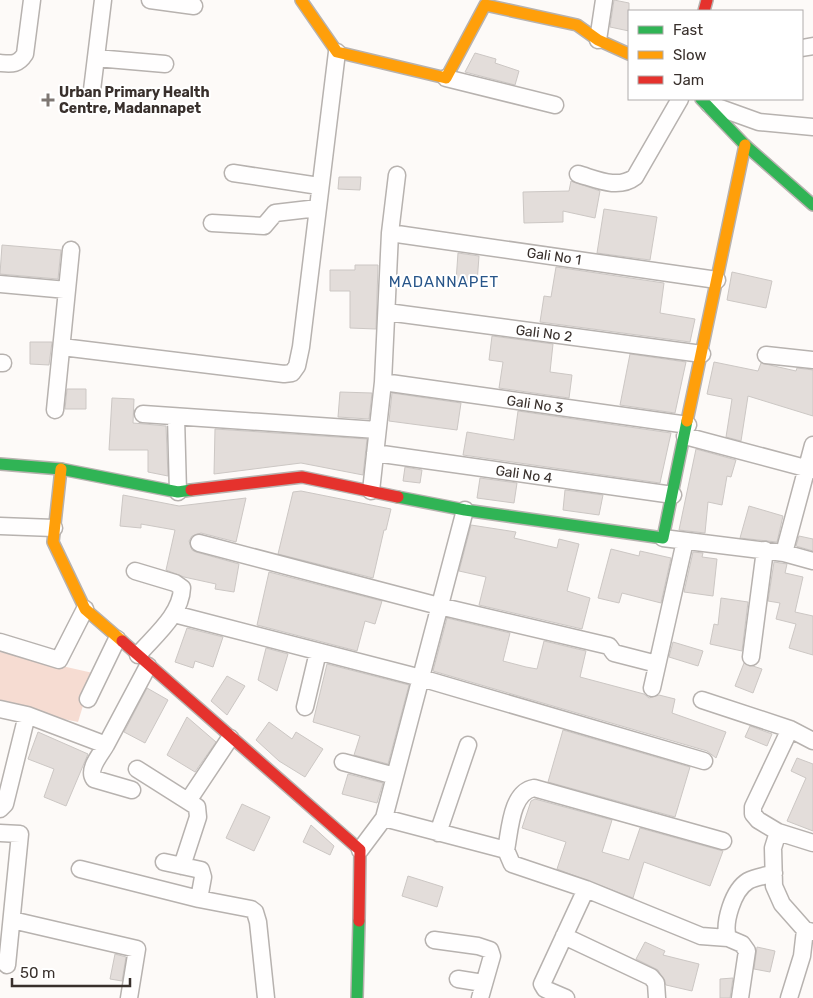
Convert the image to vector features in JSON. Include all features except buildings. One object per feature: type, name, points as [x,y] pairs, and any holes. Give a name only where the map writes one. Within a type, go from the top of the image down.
[{"type":"street","points":[[0,64],[14,64],[21,60],[25,54],[32,0]]},
{"type":"street","points":[[92,90],[103,0]]},
{"type":"street","points":[[150,0],[194,6]]},
{"type":"street","points":[[301,0],[337,52],[555,105]]},
{"type":"street","points":[[598,40],[604,0]]},
{"type":"street","points":[[446,78],[486,2],[577,25],[598,40],[628,54]]},
{"type":"street","points":[[62,347],[284,374],[292,373],[297,366],[301,347],[337,52]]},
{"type":"street","points":[[96,58],[166,64]]},
{"type":"street","points":[[578,174],[614,184],[629,182],[635,178],[679,100]]},
{"type":"street","points":[[701,100],[759,122],[813,127]]},
{"type":"street","points":[[701,100],[745,145],[813,205]]},
{"type":"street","points":[[663,538],[745,145]]},
{"type":"street","points":[[233,173],[320,186]]},
{"type":"street","points":[[371,491],[383,382],[390,233],[397,174]]},
{"type":"street","points":[[212,223],[264,226],[274,213],[318,208]]},
{"type":"street","name":"Gali No 1","points":[[390,233],[717,280]]},
{"type":"street","points":[[55,410],[71,250]]},
{"type":"street","points":[[0,284],[67,290]]},
{"type":"street","name":"Gali No 2","points":[[387,312],[702,354]]},
{"type":"street","points":[[766,355],[813,360]]},
{"type":"street","name":"Gali No 3","points":[[383,382],[686,430],[809,469]]},
{"type":"street","points":[[143,414],[378,430]]},
{"type":"street","points":[[176,417],[178,492]]},
{"type":"street","points":[[784,553],[809,469],[813,445]]},
{"type":"street","name":"Gali No 4","points":[[376,453],[672,495]]},
{"type":"street","points":[[0,464],[61,469],[178,492],[302,477],[465,510],[685,541],[764,550],[813,561]]},
{"type":"street","points":[[61,469],[53,542],[85,609],[360,850]]},
{"type":"street","points":[[357,998],[360,850],[384,818],[465,510]]},
{"type":"street","points":[[0,526],[54,528]]},
{"type":"street","points":[[652,688],[685,541]]},
{"type":"street","points":[[199,542],[439,606],[608,646],[614,653],[657,664]]},
{"type":"street","points":[[752,657],[764,550]]},
{"type":"street","points":[[132,790],[94,779],[92,770],[106,745],[143,660],[174,614],[181,598],[182,588],[175,583],[135,571]]},
{"type":"street","points":[[0,642],[59,660],[85,609]]},
{"type":"street","points":[[174,614],[421,678],[704,760]]},
{"type":"street","points":[[88,699],[117,639]]},
{"type":"street","points":[[305,707],[318,652]]},
{"type":"street","points":[[702,700],[790,729],[813,741]]},
{"type":"street","points":[[0,710],[27,715],[106,745]]},
{"type":"street","points":[[0,809],[5,804],[27,715]]},
{"type":"street","points":[[790,729],[752,810],[756,819],[778,832],[813,844]]},
{"type":"street","points":[[188,800],[230,738]]},
{"type":"street","points":[[438,833],[468,745]]},
{"type":"street","points":[[343,762],[395,776]]},
{"type":"street","points":[[137,769],[188,800],[199,811],[182,866]]},
{"type":"street","points":[[723,841],[534,788],[527,789],[518,799],[506,850],[512,864],[586,889],[702,936],[728,938],[742,944],[747,951],[740,998]]},
{"type":"street","points":[[384,818],[506,850]]},
{"type":"street","points":[[778,832],[773,848],[777,896],[809,931],[789,998]]},
{"type":"street","points":[[0,833],[20,834],[7,965]]},
{"type":"street","points":[[164,862],[203,873],[199,899]]},
{"type":"street","points":[[80,869],[199,899],[245,907],[254,912],[258,922],[266,998]]},
{"type":"street","points":[[728,938],[725,931],[739,889],[748,881],[774,873]]},
{"type":"street","points":[[566,998],[546,989],[542,984],[586,889]]},
{"type":"street","points":[[12,920],[137,949],[129,998]]},
{"type":"street","points":[[564,936],[651,977],[656,983],[657,998]]},
{"type":"street","points":[[434,940],[478,946],[490,950],[492,956],[481,991],[458,979]]},
{"type":"shaded area","points":[[0,652],[93,673],[78,722],[0,706]]},
{"type":"traffic: fast","points":[[702,100],[745,145],[813,205]]},
{"type":"traffic: fast","points":[[398,497],[465,510],[663,538],[687,421]]},
{"type":"traffic: fast","points":[[0,464],[61,469],[178,492],[191,490]]},
{"type":"traffic: fast","points":[[357,998],[359,921]]},
{"type":"traffic: slow","points":[[301,0],[337,52],[446,78],[485,5],[577,25],[598,40],[628,54]]},
{"type":"traffic: slow","points":[[687,421],[745,145]]},
{"type":"traffic: slow","points":[[61,469],[53,542],[85,609],[122,641]]},
{"type":"traffic: jam","points":[[704,10],[707,0]]},
{"type":"traffic: jam","points":[[191,490],[302,477],[398,497]]},
{"type":"traffic: jam","points":[[122,641],[360,850],[359,921]]},
{"type":"place","name":"Urban Primary Health Centre, Madannapet","points":[[48,100]]},
{"type":"district","name":"MADANNAPET","points":[[444,282]]}]
